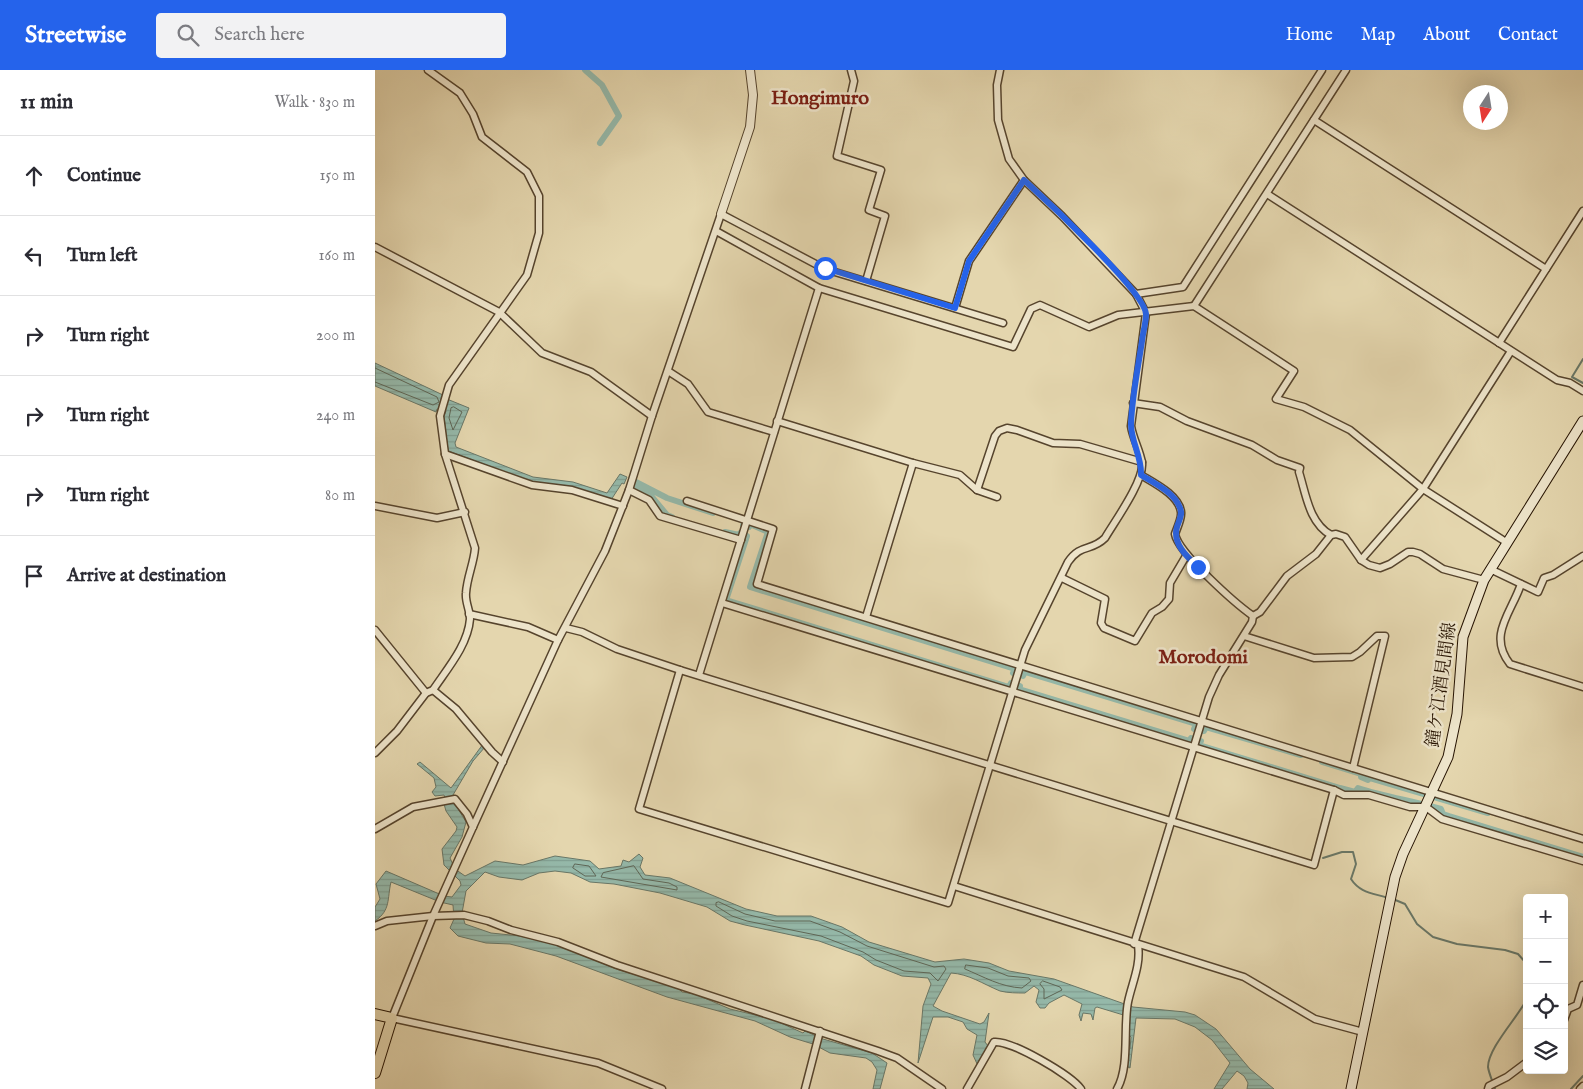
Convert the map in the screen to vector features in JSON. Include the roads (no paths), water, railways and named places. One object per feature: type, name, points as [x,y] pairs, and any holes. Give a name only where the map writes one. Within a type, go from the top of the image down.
[{"type":"main road","name":"鐘ケ江酒見間線","points":[[1351,1089],[1395,877],[1403,854],[1427,806],[1448,757],[1457,714],[1463,637],[1483,580],[1583,421]]},
{"type":"main road","points":[[375,1014],[392,1018],[375,1073]]},
{"type":"street","points":[[375,753],[397,731],[425,693],[433,690],[461,647],[470,621],[466,607],[466,592],[474,562],[475,548],[445,454],[441,413],[449,385],[527,275],[539,233],[537,191],[527,172],[482,137],[473,114],[460,93],[428,70]]},
{"type":"street","points":[[662,1089],[598,1063],[392,1018],[433,916],[473,827],[559,640],[605,551],[623,506],[751,127],[753,95],[750,70]]},
{"type":"street","points":[[851,70],[854,81],[837,156],[881,170],[869,210],[885,216],[866,281]]},
{"type":"street","points":[[680,670],[639,809],[948,903],[1030,638],[1075,552],[1100,543],[1105,538],[1141,475],[1142,462],[1133,439],[1131,426],[1146,313],[1139,298],[1062,216],[1024,180],[1009,159],[998,120],[997,86],[1000,70]]},
{"type":"street","points":[[1139,298],[1183,287],[1322,70]]},
{"type":"street","points":[[1194,306],[1346,70]]},
{"type":"street","points":[[1313,120],[1546,269]]},
{"type":"street","points":[[955,308],[969,261],[1024,180]]},
{"type":"street","points":[[1267,194],[1557,380],[1570,382],[1583,391]]},
{"type":"street","points":[[1499,343],[1583,211]]},
{"type":"street","points":[[721,214],[825,268],[1003,323]]},
{"type":"street","points":[[1576,222],[1583,227]]},
{"type":"street","points":[[716,231],[819,288],[1013,347],[1031,309],[1040,305],[1089,327],[1118,315],[1194,306],[1294,371],[1276,399],[1304,407],[1350,430],[1423,489],[1506,542]]},
{"type":"street","points":[[375,247],[499,312],[542,353],[591,372],[652,416]]},
{"type":"street","points":[[699,675],[819,288]]},
{"type":"street","points":[[1361,560],[1423,489],[1511,351]]},
{"type":"street","points":[[668,371],[688,384],[708,412],[774,432]]},
{"type":"street","points":[[1133,403],[1160,407],[1187,421],[1252,445],[1277,460],[1300,468],[1299,472],[1314,520],[1322,530],[1331,535],[1336,534],[1345,537],[1361,560],[1380,568],[1390,564],[1407,552],[1413,552],[1443,569],[1483,580]]},
{"type":"street","points":[[777,421],[913,463],[961,475],[977,490],[997,497]]},
{"type":"street","points":[[977,490],[995,436],[999,430],[1007,428],[1053,443],[1080,444],[1142,462]]},
{"type":"street","points":[[445,454],[532,485],[572,490],[623,506]]},
{"type":"street","points":[[866,617],[913,463]]},
{"type":"street","points":[[1141,475],[1168,493],[1180,506],[1182,514],[1177,528],[1176,539],[1186,556],[1237,605],[1253,616]]},
{"type":"street","points":[[629,490],[649,500],[660,516],[741,538]]},
{"type":"street","points":[[687,501],[773,529],[757,584],[1583,839]]},
{"type":"street","points":[[375,506],[437,518],[465,512]]},
{"type":"street","points":[[1253,616],[1260,612],[1287,576],[1316,554],[1331,535]]},
{"type":"street","points":[[1062,578],[1105,599],[1101,623],[1104,628],[1135,641],[1152,613],[1163,607],[1169,600],[1170,583],[1186,556]]},
{"type":"street","points":[[1490,569],[1538,592],[1544,578],[1560,571],[1583,556]]},
{"type":"street","points":[[1521,584],[1500,628],[1499,636],[1504,658],[1509,664],[1583,687]]},
{"type":"street","points":[[722,603],[1014,688],[1334,790],[1344,795],[1369,795],[1410,807],[1427,806],[1442,819],[1583,861]]},
{"type":"street","points":[[469,614],[527,626],[559,640]]},
{"type":"street","points":[[1117,1089],[1123,1078],[1128,1004],[1140,958],[1136,945],[1171,820],[1201,722],[1219,675],[1253,622],[1253,616]]},
{"type":"street","points":[[566,628],[582,632],[617,649],[680,670],[991,764],[1314,865],[1334,790]]},
{"type":"street","points":[[375,630],[425,693]]},
{"type":"street","points":[[1244,636],[1314,658],[1352,657],[1377,636],[1385,636],[1353,768]]},
{"type":"street","points":[[433,690],[456,709],[492,752],[503,762]]},
{"type":"street","points":[[375,829],[413,807],[455,799],[467,814],[473,827]]},
{"type":"street","points":[[954,886],[1244,978],[1315,1019],[1363,1032]]},
{"type":"street","points":[[375,926],[387,921],[453,915],[464,915],[488,921],[524,934],[558,942],[617,965],[897,1058],[942,1089]]},
{"type":"street","points":[[1568,1009],[1577,1005],[1583,985]]},
{"type":"street","points":[[805,1089],[820,1033]]},
{"type":"street","points":[[967,1089],[991,1046],[994,1042],[1000,1041],[1014,1046],[1061,1072],[1081,1089]]},
{"type":"street","points":[[1488,1089],[1489,1086],[1507,1077],[1523,1065]]},
{"type":"street","points":[[1580,1089],[1583,1086]]},
{"type":"water","points":[[375,363],[443,395],[442,397],[469,408],[455,443],[456,447],[533,477],[573,482],[607,493],[620,474],[627,477],[624,484],[622,483],[611,500],[532,482],[448,451],[444,416],[446,411],[437,409],[436,412],[375,386]]},
{"type":"water","points":[[483,744],[485,747],[473,761],[453,795],[457,807],[466,822],[462,837],[450,858],[455,869],[465,876],[495,861],[523,865],[555,856],[590,861],[599,869],[621,866],[623,860],[629,862],[639,854],[643,858],[640,867],[645,875],[670,878],[746,909],[777,916],[811,916],[842,927],[869,942],[935,962],[964,959],[989,963],[1009,971],[1054,979],[1133,1007],[1185,1012],[1195,1015],[1216,1029],[1250,1069],[1274,1089],[1247,1089],[1248,1083],[1244,1076],[1237,1071],[1222,1089],[1214,1089],[1230,1063],[1212,1040],[1195,1027],[1175,1019],[1136,1018],[1130,1068],[1126,1066],[1127,1050],[1130,1049],[1131,1037],[1129,1035],[1130,1017],[1097,1007],[1095,1008],[1093,1020],[1091,1014],[1083,1013],[1081,1021],[1079,1015],[1082,1004],[1064,995],[1049,1003],[1045,1008],[1040,1008],[1036,1002],[1039,990],[1034,986],[1025,993],[1006,992],[970,977],[951,973],[933,1006],[980,1024],[984,1022],[989,1013],[985,1042],[988,1046],[978,1066],[973,1055],[977,1035],[967,1029],[963,1022],[948,1017],[933,1017],[918,1063],[923,1006],[931,984],[928,978],[902,976],[874,965],[861,956],[819,941],[730,921],[707,907],[660,893],[614,884],[590,882],[571,873],[555,871],[539,873],[522,880],[499,877],[485,872],[466,891],[462,913],[465,924],[491,933],[520,936],[558,945],[619,970],[676,986],[682,992],[695,994],[730,1009],[772,1019],[803,1033],[805,1031],[823,1039],[872,1053],[887,1063],[880,1089],[873,1089],[877,1070],[872,1062],[866,1058],[830,1053],[813,1044],[790,1037],[755,1021],[667,997],[556,956],[510,944],[486,943],[458,936],[450,928],[454,919],[453,905],[440,902],[391,882],[384,913],[375,921],[375,907],[380,899],[376,884],[386,871],[444,896],[452,897],[461,885],[460,881],[444,865],[442,849],[457,827],[446,811],[444,804],[447,803],[444,795],[435,796],[432,792],[436,787],[434,778],[417,764],[420,762],[451,788]]},
{"type":"waterway","points":[[585,70],[602,85],[619,116],[600,143]]},
{"type":"waterway","points":[[1583,359],[1572,377],[1583,383]]},
{"type":"waterway","points":[[672,517],[667,515],[652,497],[632,486],[634,481],[667,498],[713,513]]},
{"type":"waterway","points":[[743,525],[749,527],[750,524],[768,532],[750,587],[1015,669],[1013,673],[1023,676],[1025,672],[1196,724],[1194,729],[1204,731],[1206,727],[1301,755]]},
{"type":"waterway","points":[[725,532],[739,535],[740,533],[747,536],[726,600],[1009,687],[1011,683],[1020,686],[1019,689],[1190,741],[1191,738],[1201,741],[1199,745],[1340,788],[1355,792],[1358,788],[1441,809],[1443,814],[1583,857]]},
{"type":"waterway","points":[[1322,762],[1361,774],[1361,777],[1368,780],[1370,778],[1488,813]]},
{"type":"waterway","points":[[1323,858],[1342,852],[1353,852],[1356,864],[1351,879],[1363,890],[1388,898]]},
{"type":"waterway","points":[[1393,899],[1405,904],[1417,924],[1433,937],[1457,944],[1505,950],[1518,954],[1523,960]]},
{"type":"waterway","points":[[1495,1089],[1488,1067],[1489,1059],[1498,1042],[1523,1006]]},
{"type":"waterway","points":[[1571,1089],[1583,1076]]},
{"type":"district","name":"Hongimuro","points":[[820,98]]},
{"type":"district","name":"Morodomi","points":[[1203,657]]}]
